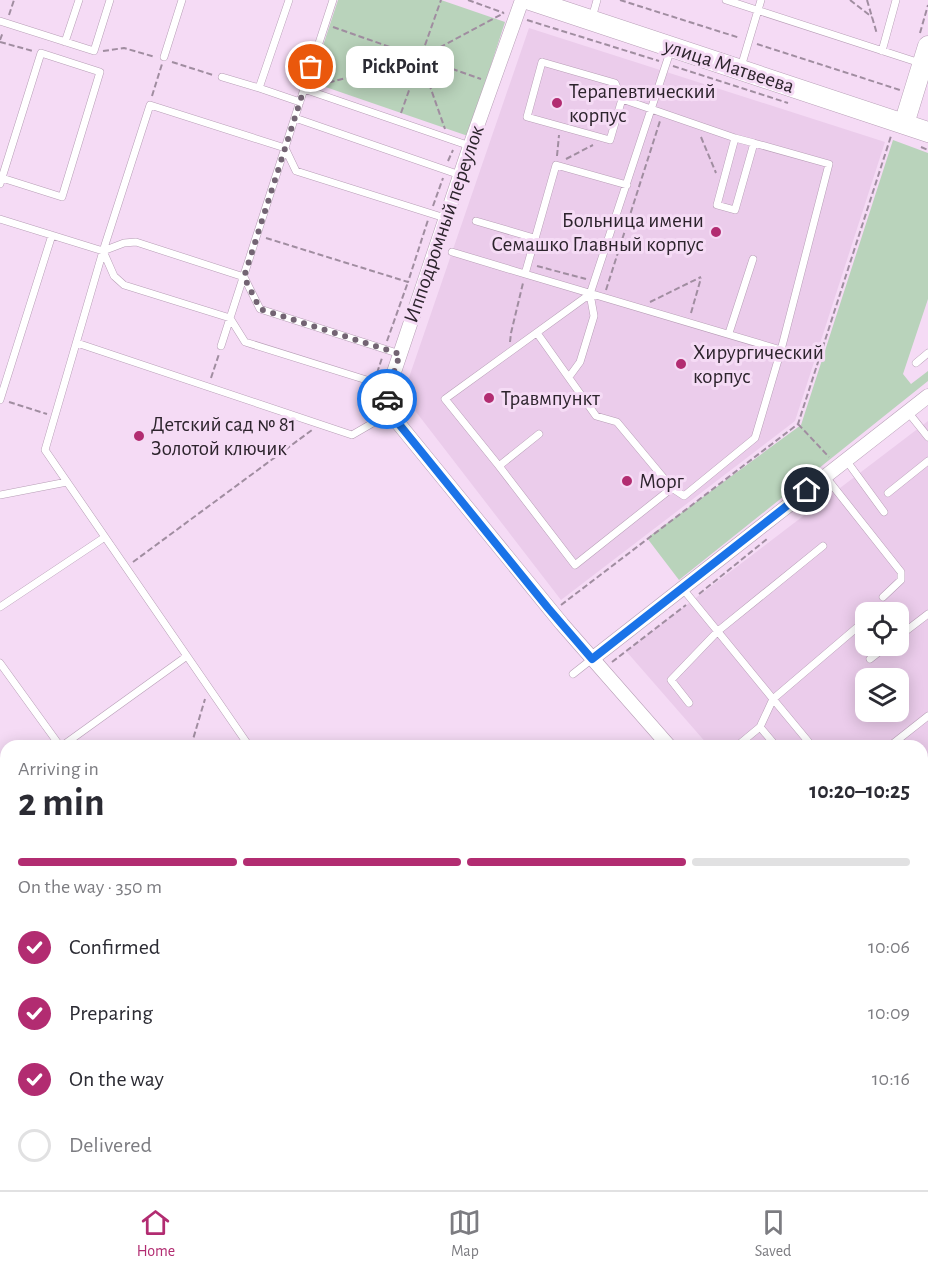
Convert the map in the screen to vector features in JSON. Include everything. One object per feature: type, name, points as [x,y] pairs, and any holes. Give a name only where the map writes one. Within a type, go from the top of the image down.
[{"type":"main road","name":"улица Матвеева","points":[[530,0],[592,21],[669,55],[740,69],[894,132],[928,132]]},
{"type":"main road","points":[[894,132],[925,55]]},
{"type":"street","name":"Ипподромный переулок","points":[[390,413],[387,400],[389,387],[460,175],[465,144],[510,15],[522,0]]},
{"type":"street","points":[[592,659],[928,396]]},
{"type":"street","points":[[390,413],[548,608],[664,740]]},
{"type":"lane","points":[[65,42],[79,0]]},
{"type":"lane","points":[[0,21],[94,51],[110,0]]},
{"type":"lane","points":[[164,57],[182,0]]},
{"type":"lane","points":[[259,88],[289,0]]},
{"type":"lane","points":[[221,346],[333,0]]},
{"type":"lane","points":[[592,21],[597,0]]},
{"type":"lane","points":[[726,0],[882,51],[925,55]]},
{"type":"lane","points":[[740,69],[761,0]]},
{"type":"lane","points":[[882,51],[896,0]]},
{"type":"lane","points":[[41,53],[100,72],[62,197],[1,181],[41,53]]},
{"type":"lane","points":[[669,55],[590,294],[445,399],[575,565],[672,488]]},
{"type":"lane","points":[[542,62],[615,83],[622,99],[610,140],[560,127],[527,117],[542,62]]},
{"type":"lane","points":[[222,77],[300,102]]},
{"type":"lane","points":[[304,89],[465,144]]},
{"type":"lane","points":[[537,333],[596,416],[617,422],[672,488],[684,496],[755,438],[781,350],[829,164],[735,138],[622,99]]},
{"type":"lane","points":[[245,740],[45,450],[150,105],[285,148],[296,171],[445,218]]},
{"type":"lane","points":[[295,118],[460,175]]},
{"type":"lane","points":[[735,138],[717,205],[735,210],[754,143]]},
{"type":"lane","points":[[525,274],[556,165],[627,185]]},
{"type":"lane","points":[[0,219],[104,251],[124,243],[136,242],[244,277],[260,309],[400,354]]},
{"type":"lane","points":[[476,222],[534,238]]},
{"type":"lane","points":[[0,400],[52,235]]},
{"type":"lane","points":[[104,251],[114,276],[124,285],[230,318],[245,342],[389,387]]},
{"type":"lane","points":[[452,252],[603,299],[688,321],[781,350]]},
{"type":"lane","points":[[729,333],[753,259]]},
{"type":"lane","points":[[569,377],[580,362],[594,315],[590,294]]},
{"type":"lane","points":[[77,343],[352,435],[390,413]]},
{"type":"lane","points":[[916,363],[928,353]]},
{"type":"lane","points":[[908,412],[928,437]]},
{"type":"lane","points":[[499,466],[539,434]]},
{"type":"lane","points":[[888,493],[928,461]]},
{"type":"lane","points":[[842,463],[884,512]]},
{"type":"lane","points":[[825,476],[901,572],[901,580],[883,597]]},
{"type":"lane","points":[[0,495],[67,482]]},
{"type":"lane","points":[[0,607],[105,537]]},
{"type":"lane","points":[[689,703],[671,680],[718,631],[823,546]]},
{"type":"lane","points":[[683,589],[807,740]]},
{"type":"lane","points":[[909,629],[928,614]]},
{"type":"lane","points":[[744,740],[760,727],[773,699],[855,629]]},
{"type":"lane","points":[[69,740],[188,656]]},
{"type":"lane","points":[[573,674],[592,659]]},
{"type":"lane","points":[[0,663],[57,740]]},
{"type":"lane","points":[[898,740],[928,716]]},
{"type":"lane","points":[[760,727],[771,740]]},
{"type":"path","points":[[398,121],[441,0]]},
{"type":"path","points":[[468,0],[510,15],[669,55],[789,103]]},
{"type":"path","points":[[620,0],[903,90]]},
{"type":"path","points":[[850,0],[872,17]]},
{"type":"path","points":[[867,0],[882,51]]},
{"type":"path","points":[[304,89],[420,58],[510,15]]},
{"type":"path","points":[[325,24],[482,79]]},
{"type":"path","points":[[0,42],[41,53]]},
{"type":"path","points":[[150,105],[164,57]]},
{"type":"path","points":[[420,58],[448,138]]},
{"type":"path","points":[[603,299],[663,112]]},
{"type":"path","points":[[697,126],[722,188]]},
{"type":"path","points":[[556,165],[560,127]]},
{"type":"path","points":[[556,165],[605,139]]},
{"type":"path","points":[[257,236],[408,282],[452,152],[465,144]]},
{"type":"path","points":[[528,263],[595,282]]},
{"type":"path","points":[[510,351],[511,333],[525,274]]},
{"type":"path","points":[[638,308],[701,277],[688,321]]},
{"type":"path","points":[[208,387],[221,346]]},
{"type":"path","points":[[0,400],[55,416]]},
{"type":"path","points":[[126,567],[320,424]]},
{"type":"path","points":[[798,424],[842,463]]},
{"type":"path","points":[[193,740],[208,686]]},
{"type":"shaded area","points":[[529,28],[885,142],[795,421],[561,600],[403,395]]},
{"type":"shaded area","points":[[928,421],[928,740],[704,740],[626,651]]},
{"type":"green space","points":[[338,0],[441,0],[505,22],[468,136],[311,82]]},
{"type":"green space","points":[[893,140],[928,153],[928,299],[903,374],[911,384],[928,371],[928,381],[679,580],[647,538],[801,425]]},
{"type":"way so far","points":[[311,67],[244,277],[260,309],[400,354],[387,399]]},
{"type":"place","name":"PickPoint","points":[[311,67]]},
{"type":"place","name":"Терапевтический корпус","points":[[557,103]]},
{"type":"place","name":"Больница имени Семашко Главный корпус","points":[[716,232]]},
{"type":"place","name":"Хирургический корпус","points":[[681,364]]},
{"type":"place","name":"Травмпункт","points":[[489,398]]},
{"type":"place","name":"Детский сад № 81 Золотой ключик","points":[[139,436]]},
{"type":"place","name":"Морг","points":[[627,481]]},
{"type":"route","points":[[387,399],[390,413],[592,659],[807,490]]}]
